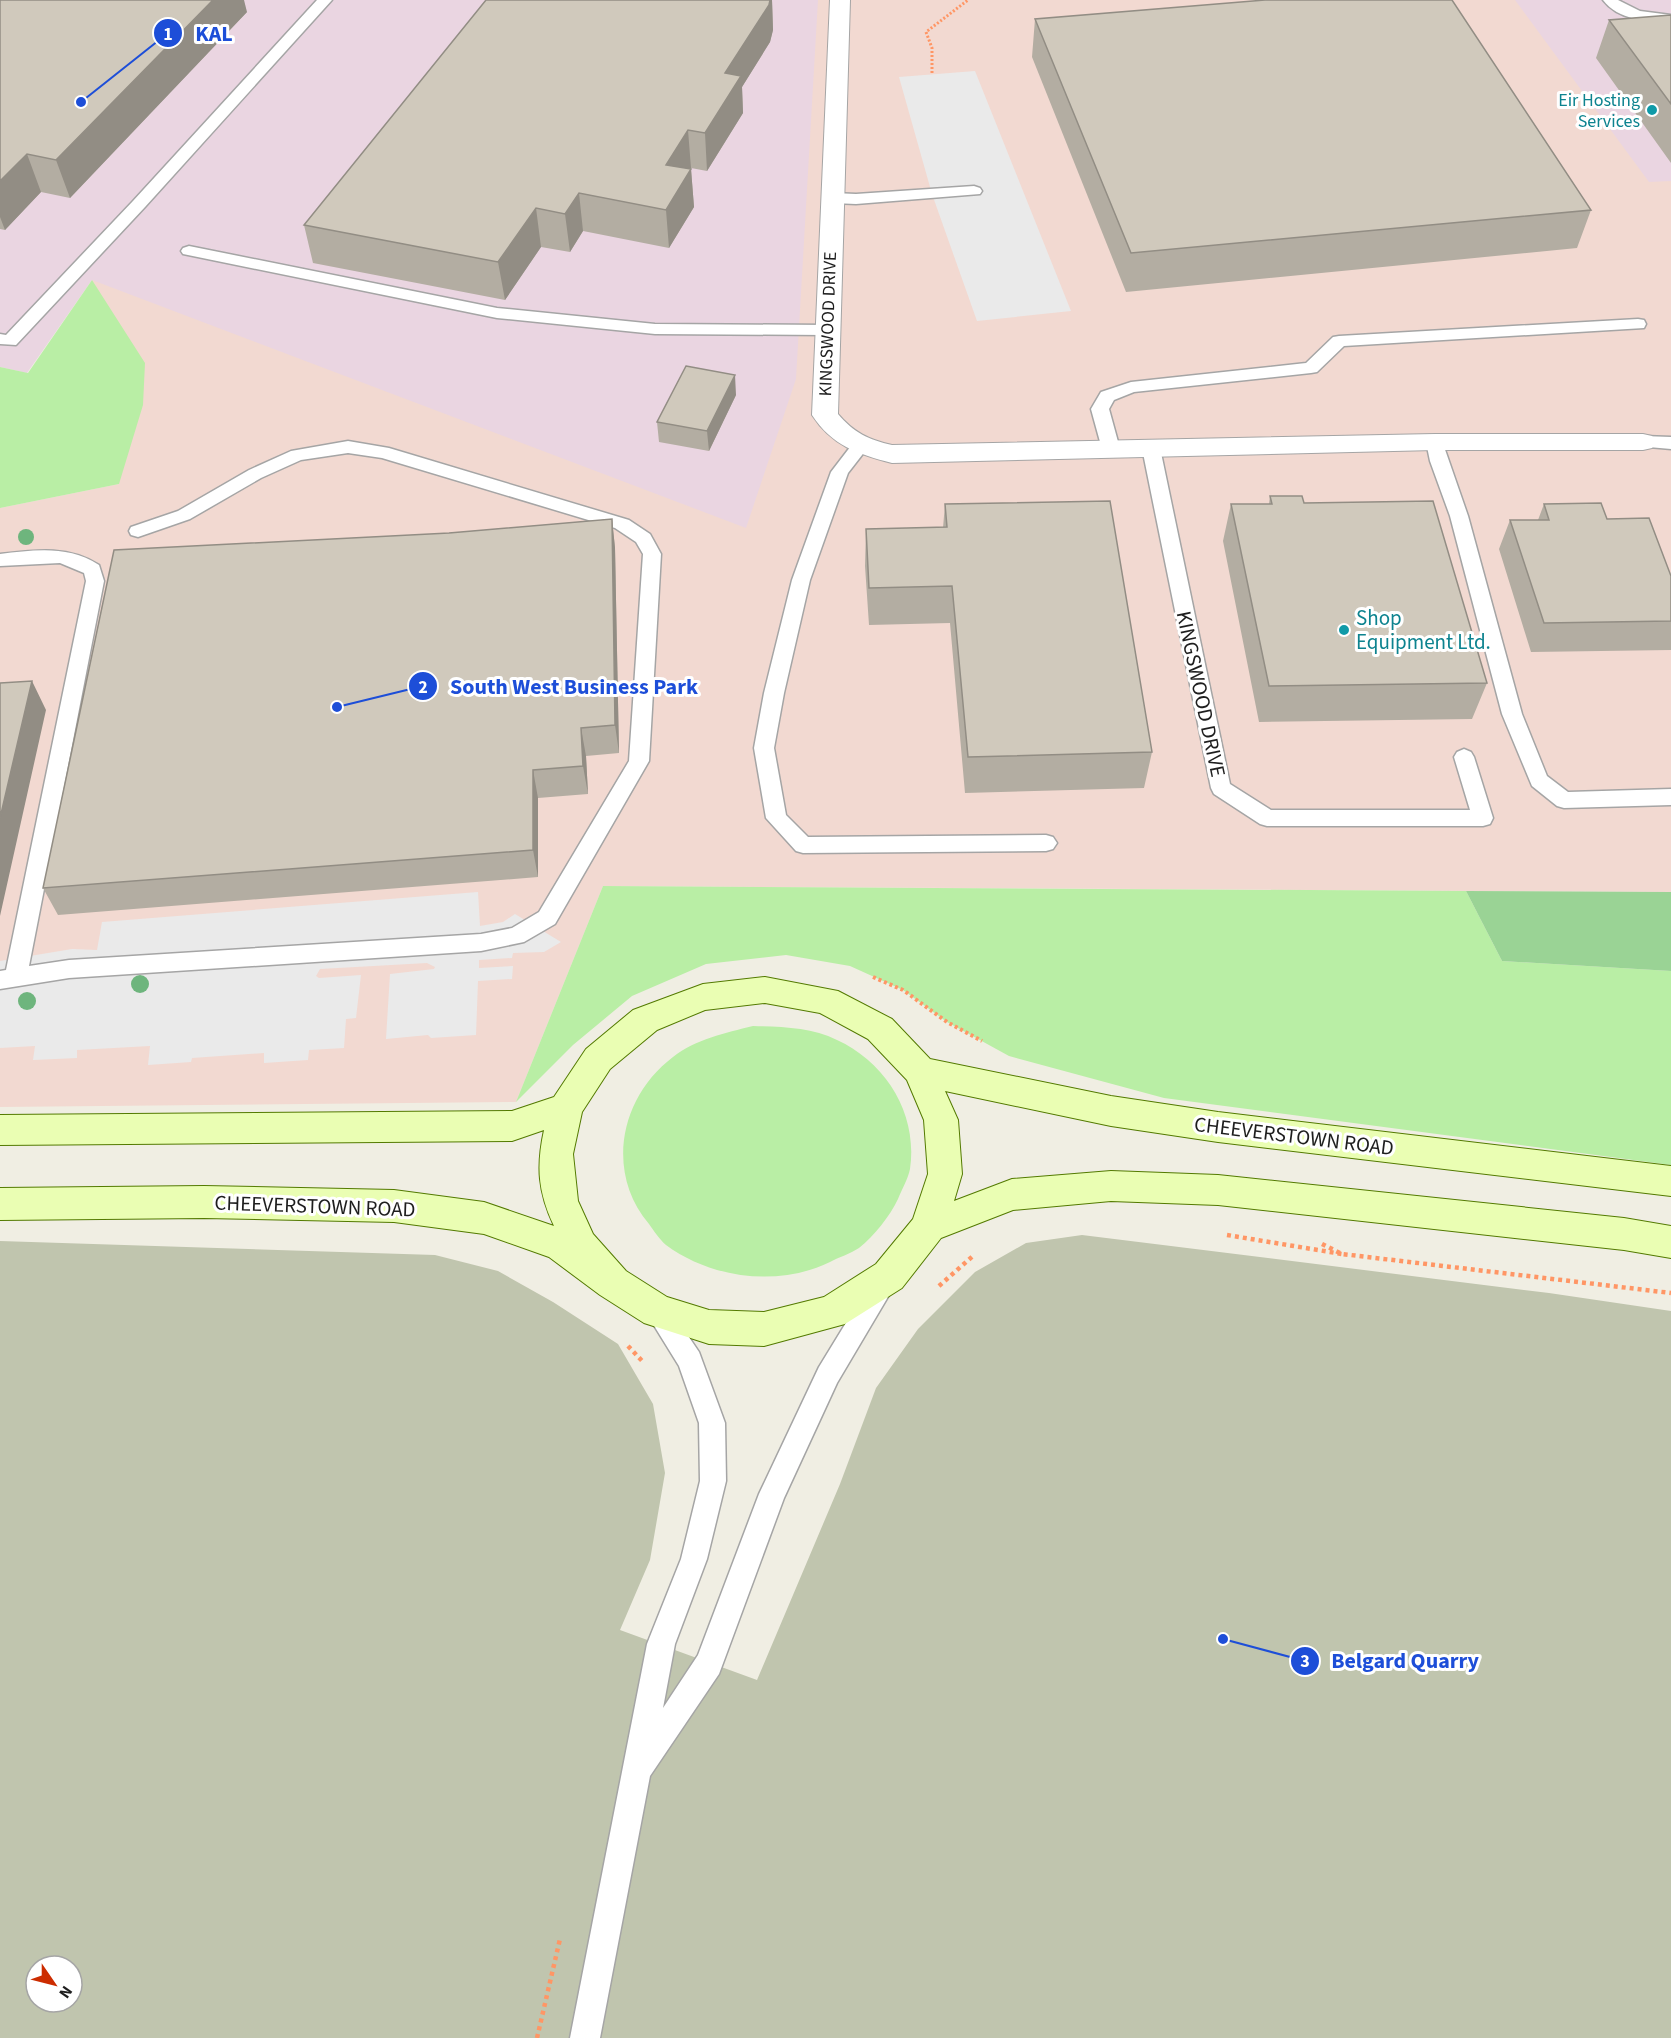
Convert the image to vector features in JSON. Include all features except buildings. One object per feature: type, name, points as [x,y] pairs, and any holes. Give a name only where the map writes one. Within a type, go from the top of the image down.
[{"type":"main road","name":"CHEEVERSTOWN ROAD","points":[[0,1204],[204,1202],[394,1206],[484,1218],[561,1245],[613,1283],[657,1311],[709,1326],[764,1329],[832,1312],[888,1276],[928,1227],[945,1174],[941,1120],[920,1071],[880,1029],[826,1002],[765,990],[703,997],[645,1020],[598,1059],[566,1108],[556,1154],[560,1201],[580,1245],[613,1283]]},
{"type":"main road","name":"CHEEVERSTOWN ROAD","points":[[920,1071],[1112,1111],[1218,1127],[1671,1181]]},
{"type":"main road","points":[[0,1130],[512,1126],[566,1108]]},
{"type":"main road","name":"CHEEVERSTOWN ROAD","points":[[928,1227],[1012,1195],[1111,1186],[1218,1191],[1624,1234],[1671,1242]]},
{"type":"street","name":"KINGSWOOD DRIVE","points":[[840,0],[825,416],[840,435],[860,446],[892,454],[1435,442],[1643,442]]},
{"type":"lane","points":[[0,339],[10,341],[325,0]]},
{"type":"lane","points":[[1611,0],[1616,7],[1640,15],[1671,19]]},
{"type":"lane","points":[[833,198],[856,200],[974,191]]},
{"type":"lane","points":[[189,251],[497,313],[655,329],[827,330]]},
{"type":"lane","points":[[1111,449],[1100,410],[1107,396],[1131,387],[1311,368],[1339,341],[1638,324]]},
{"type":"lane","points":[[1435,442],[1439,461],[1459,516],[1512,714],[1539,781],[1564,800],[1671,797]]},
{"type":"lane","points":[[1643,442],[1671,443]]},
{"type":"lane","points":[[860,446],[840,472],[801,580],[774,693],[764,748],[776,818],[803,845],[1046,843]]},
{"type":"lane","points":[[0,560],[62,556],[74,558],[92,570],[95,581],[93,600],[8,979],[69,969],[494,941],[517,936],[537,928],[547,918],[639,761],[652,554],[643,538],[622,524],[383,452],[348,447],[297,455],[255,474],[184,515],[138,531]]},
{"type":"lane","name":"KINGSWOOD DRIVE","points":[[1151,448],[1221,788],[1267,818],[1483,818],[1464,758]]},
{"type":"lane","points":[[634,1776],[709,1664],[777,1483],[828,1375],[888,1276]]},
{"type":"lane","points":[[585,2038],[661,1644],[694,1559],[713,1481],[712,1424],[690,1360],[657,1311]]},
{"type":"path","points":[[932,73],[932,48],[926,32],[968,0]]},
{"type":"path","points":[[871,976],[903,990],[947,1022],[989,1045]]},
{"type":"path","points":[[1218,1234],[1342,1254]]},
{"type":"path","points":[[938,1288],[978,1251]]},
{"type":"path","points":[[624,1342],[650,1370]]},
{"type":"shaded area","points":[[0,0],[1671,0],[1671,892],[603,886],[516,1102],[0,1107],[0,508],[119,484],[92,280]]},
{"type":"shaded area","points":[[0,0],[818,0],[796,379],[746,528],[92,280],[27,373],[0,367]]},
{"type":"shaded area","points":[[1515,0],[1671,0],[1671,181],[1649,182]]},
{"type":"shaded area","points":[[975,71],[1071,311],[977,321],[932,194],[899,77]]},
{"type":"shaded area","points":[[478,892],[480,926],[503,922],[515,914],[561,942],[544,952],[513,953],[512,958],[479,960],[479,968],[513,966],[512,979],[478,981],[476,1035],[431,1038],[428,1035],[386,1039],[390,974],[434,969],[435,967],[427,963],[320,969],[316,976],[319,978],[361,975],[356,1018],[346,1019],[344,1048],[309,1050],[308,1060],[264,1063],[264,1053],[192,1058],[191,1062],[148,1065],[150,1046],[77,1050],[77,1058],[33,1060],[35,1046],[0,1048],[0,961],[72,949],[97,950],[102,922]]},
{"type":"shaded area","points":[[1082,1235],[1549,1293],[1671,1311],[1671,2038],[0,2038],[0,1241],[435,1255],[498,1271],[553,1302],[618,1344],[653,1404],[665,1473],[650,1560],[620,1630],[757,1680],[840,1484],[876,1388],[918,1329],[975,1272],[1026,1243]]},
{"type":"green space","points":[[92,280],[145,363],[143,405],[119,484],[0,508],[0,367],[28,373]]},
{"type":"green space","points":[[603,886],[1466,891],[1502,961],[1671,971],[1671,1165],[1164,1098],[1009,1056],[947,1022],[903,990],[850,966],[786,955],[706,964],[632,996],[573,1045],[516,1102]]},
{"type":"green space","points":[[1466,891],[1671,892],[1671,971],[1502,961]]},
{"type":"green space","points":[[753,1026],[796,1028],[817,1032],[855,1050],[871,1062],[895,1093],[904,1111],[909,1129],[911,1149],[909,1173],[895,1205],[881,1225],[856,1250],[810,1270],[789,1275],[746,1276],[725,1272],[684,1257],[666,1245],[635,1204],[627,1182],[623,1159],[625,1136],[631,1114],[641,1093],[655,1074],[673,1057],[691,1046],[711,1037]]},
{"type":"place","name":"KAL","points":[[81,102]]},
{"type":"place","name":"Eir Hosting Services","points":[[1652,110]]},
{"type":"place","name":"Shop Equipment Ltd.","points":[[1344,630]]},
{"type":"place","name":"South West Business Park","points":[[337,707]]},
{"type":"place","name":"Belgard Quarry","points":[[1223,1639]]}]
